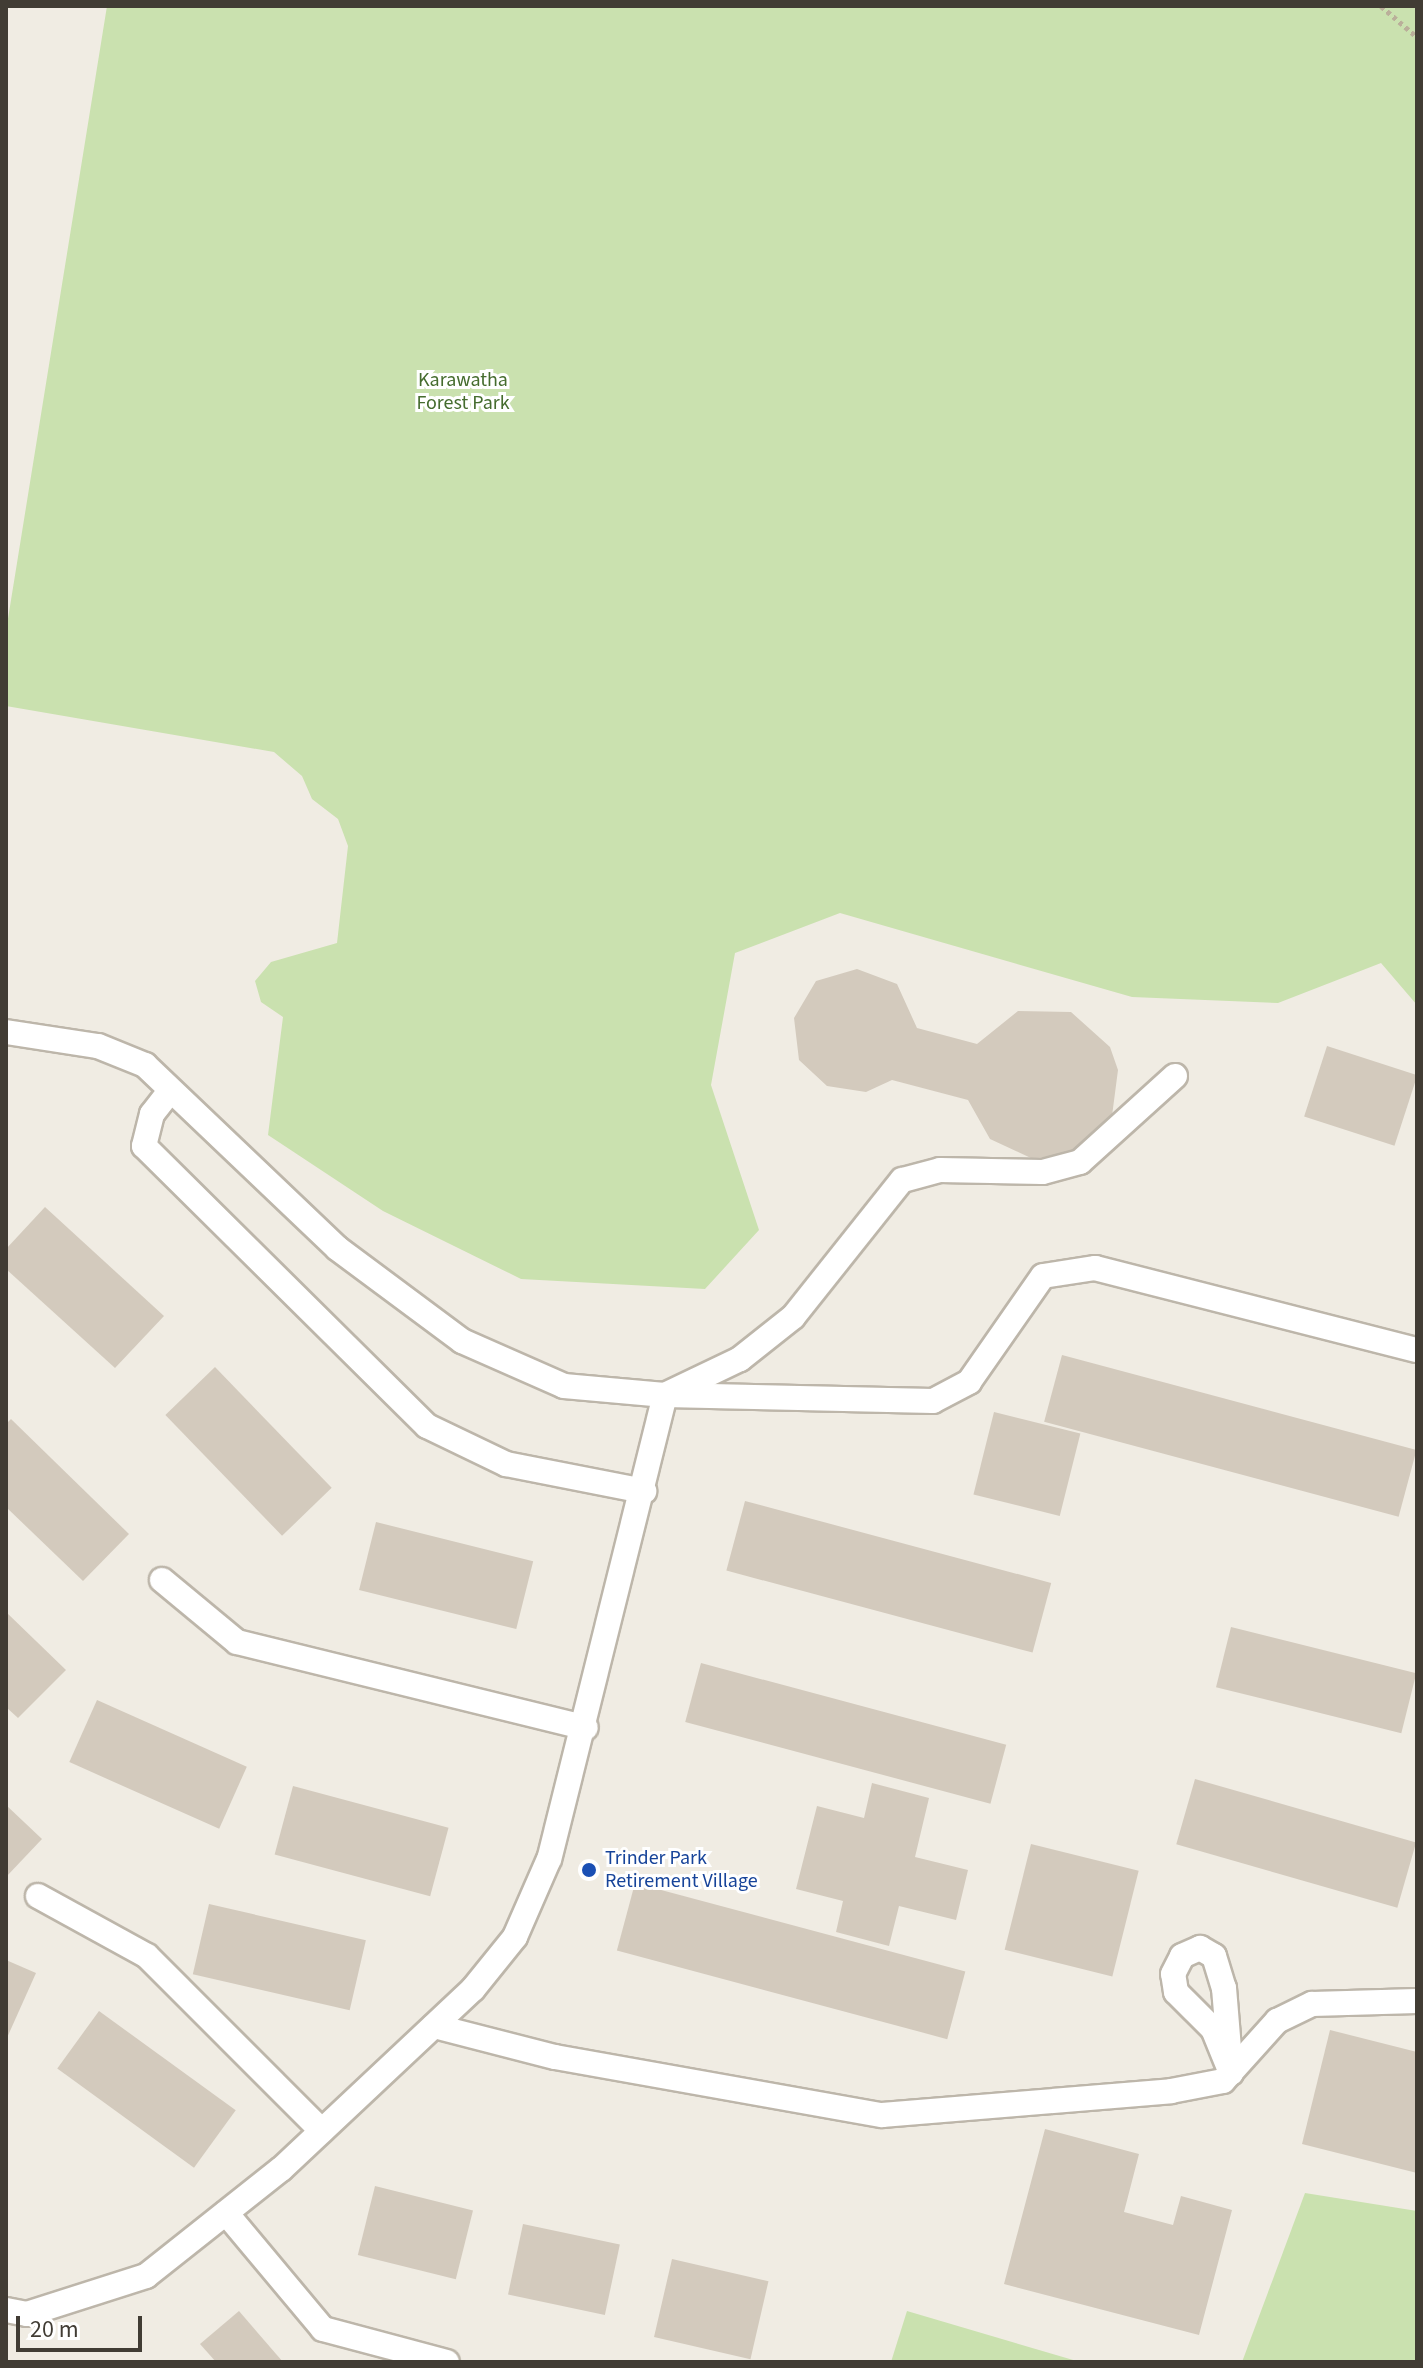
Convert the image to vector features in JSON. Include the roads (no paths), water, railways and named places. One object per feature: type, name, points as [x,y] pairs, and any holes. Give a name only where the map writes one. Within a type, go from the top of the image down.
[{"type":"lane","points":[[6,1032],[98,1046],[145,1065],[337,1248],[462,1341],[564,1386],[665,1395],[933,1401],[969,1382],[1043,1276],[1095,1268],[1417,1350]]},
{"type":"lane","points":[[665,1395],[740,1359],[793,1317],[902,1180],[940,1170],[1042,1172],[1080,1162],[1175,1076]]},
{"type":"lane","points":[[170,1091],[152,1114],[144,1146],[427,1426],[506,1464],[644,1491]]},
{"type":"lane","points":[[6,2310],[27,2314],[146,2276],[322,2131],[434,2026],[515,1937],[549,1859],[586,1728],[665,1395]]},
{"type":"lane","points":[[162,1580],[237,1642],[586,1728]]},
{"type":"lane","points":[[38,1896],[147,1956],[322,2131]]},
{"type":"lane","points":[[434,2026],[555,2057],[882,2115],[1171,2091],[1223,2081],[1277,2021],[1312,2004],[1417,2001]]},
{"type":"lane","points":[[226,2213],[323,2329],[447,2362]]},
{"type":"place","name":"Trinder Park Retirement Village","points":[[589,1870]]},
{"type":"park label","name":"Karawatha Forest Park","points":[[463,392]]}]
